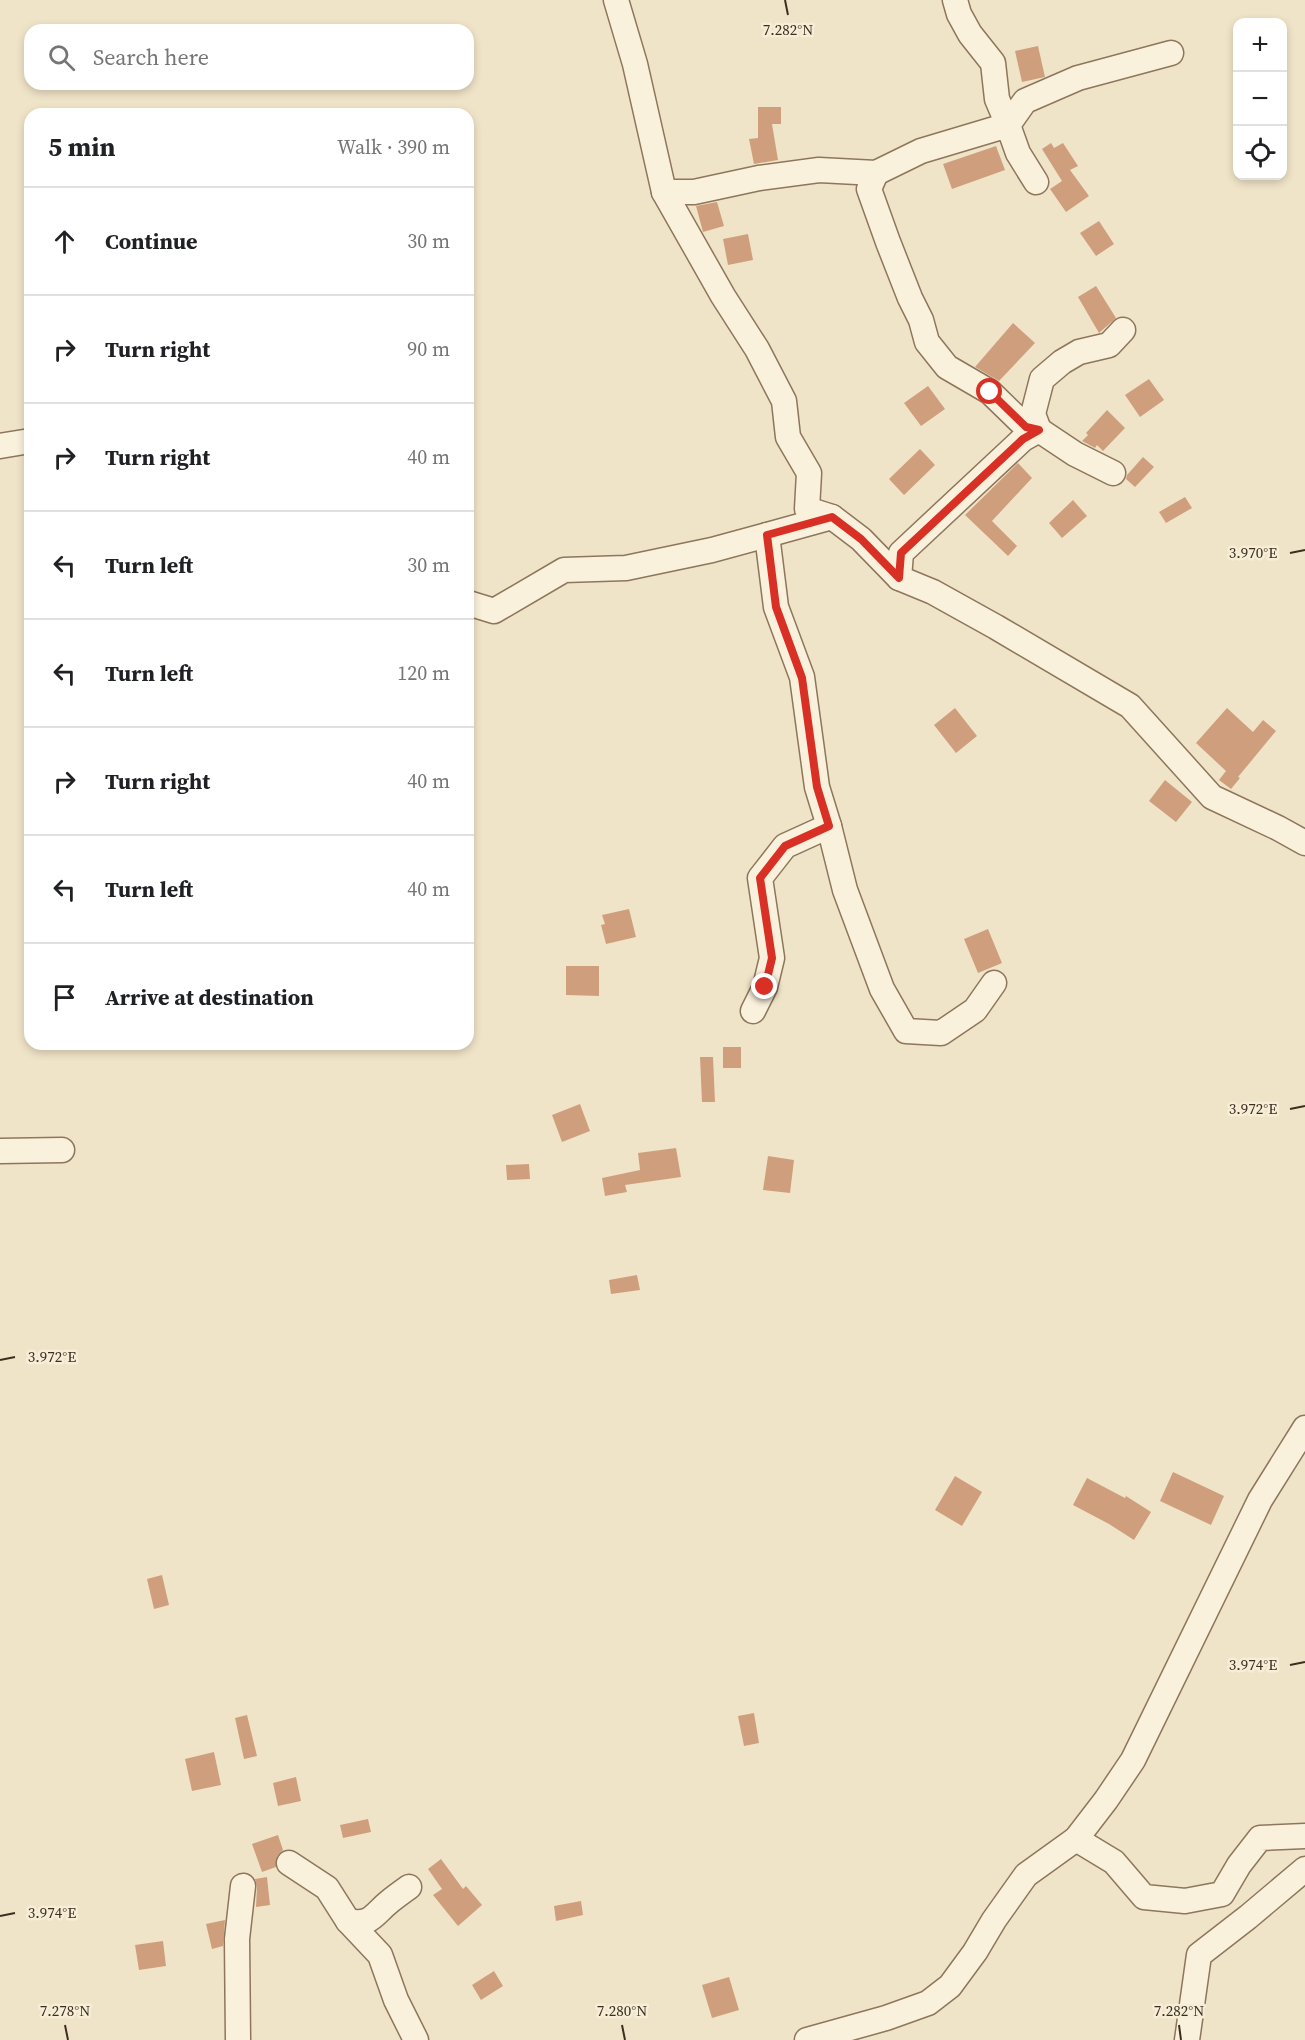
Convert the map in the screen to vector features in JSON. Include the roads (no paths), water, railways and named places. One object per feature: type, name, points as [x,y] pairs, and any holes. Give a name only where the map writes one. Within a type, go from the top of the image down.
[{"type":"street","points":[[616,0],[635,64],[664,192],[717,286],[757,350],[784,401],[788,437],[809,472],[807,509],[832,517],[861,539],[899,578],[933,592],[1130,706],[1212,797],[1305,843]]},
{"type":"street","points":[[956,0],[959,14],[970,34],[993,63],[998,99],[1018,153],[1036,182]]},
{"type":"street","points":[[664,192],[694,192],[759,178],[819,170],[876,173],[921,151],[1008,125],[1025,101],[1078,78],[1172,53]]},
{"type":"street","points":[[876,173],[869,189],[899,270],[921,320],[927,342],[947,367],[990,392],[1026,427],[1039,430],[1075,454],[1113,474]]},
{"type":"street","points":[[1039,430],[1034,414],[1042,379],[1062,362],[1079,352],[1109,345],[1123,330]]},
{"type":"street","points":[[899,578],[901,553],[1023,439],[1039,430]]},
{"type":"street","points":[[0,446],[24,442]]},
{"type":"street","points":[[474,605],[494,611],[564,570],[626,568],[712,550],[832,517]]},
{"type":"street","points":[[767,535],[776,607],[802,678],[817,787],[845,890],[882,989],[906,1031],[941,1033],[975,1010],[994,983]]},
{"type":"street","points":[[753,1011],[765,987],[772,958],[760,878],[785,846],[829,826]]},
{"type":"street","points":[[0,1151],[62,1150]]},
{"type":"street","points":[[807,2040],[850,2033],[928,2003],[950,1986],[1026,1875],[1076,1839],[1133,1760],[1260,1500],[1305,1428]]},
{"type":"street","points":[[1076,1839],[1114,1862],[1144,1897],[1185,1901],[1222,1894],[1239,1865],[1260,1838],[1305,1836]]},
{"type":"street","points":[[289,1863],[327,1888],[348,1921],[380,1955],[396,2000],[416,2040]]},
{"type":"street","points":[[1188,2039],[1199,1954],[1305,1869]]},
{"type":"street","points":[[238,2040],[237,1939],[243,1886]]},
{"type":"street","points":[[348,1921],[360,1924],[372,1919],[387,1903],[409,1887]]}]
